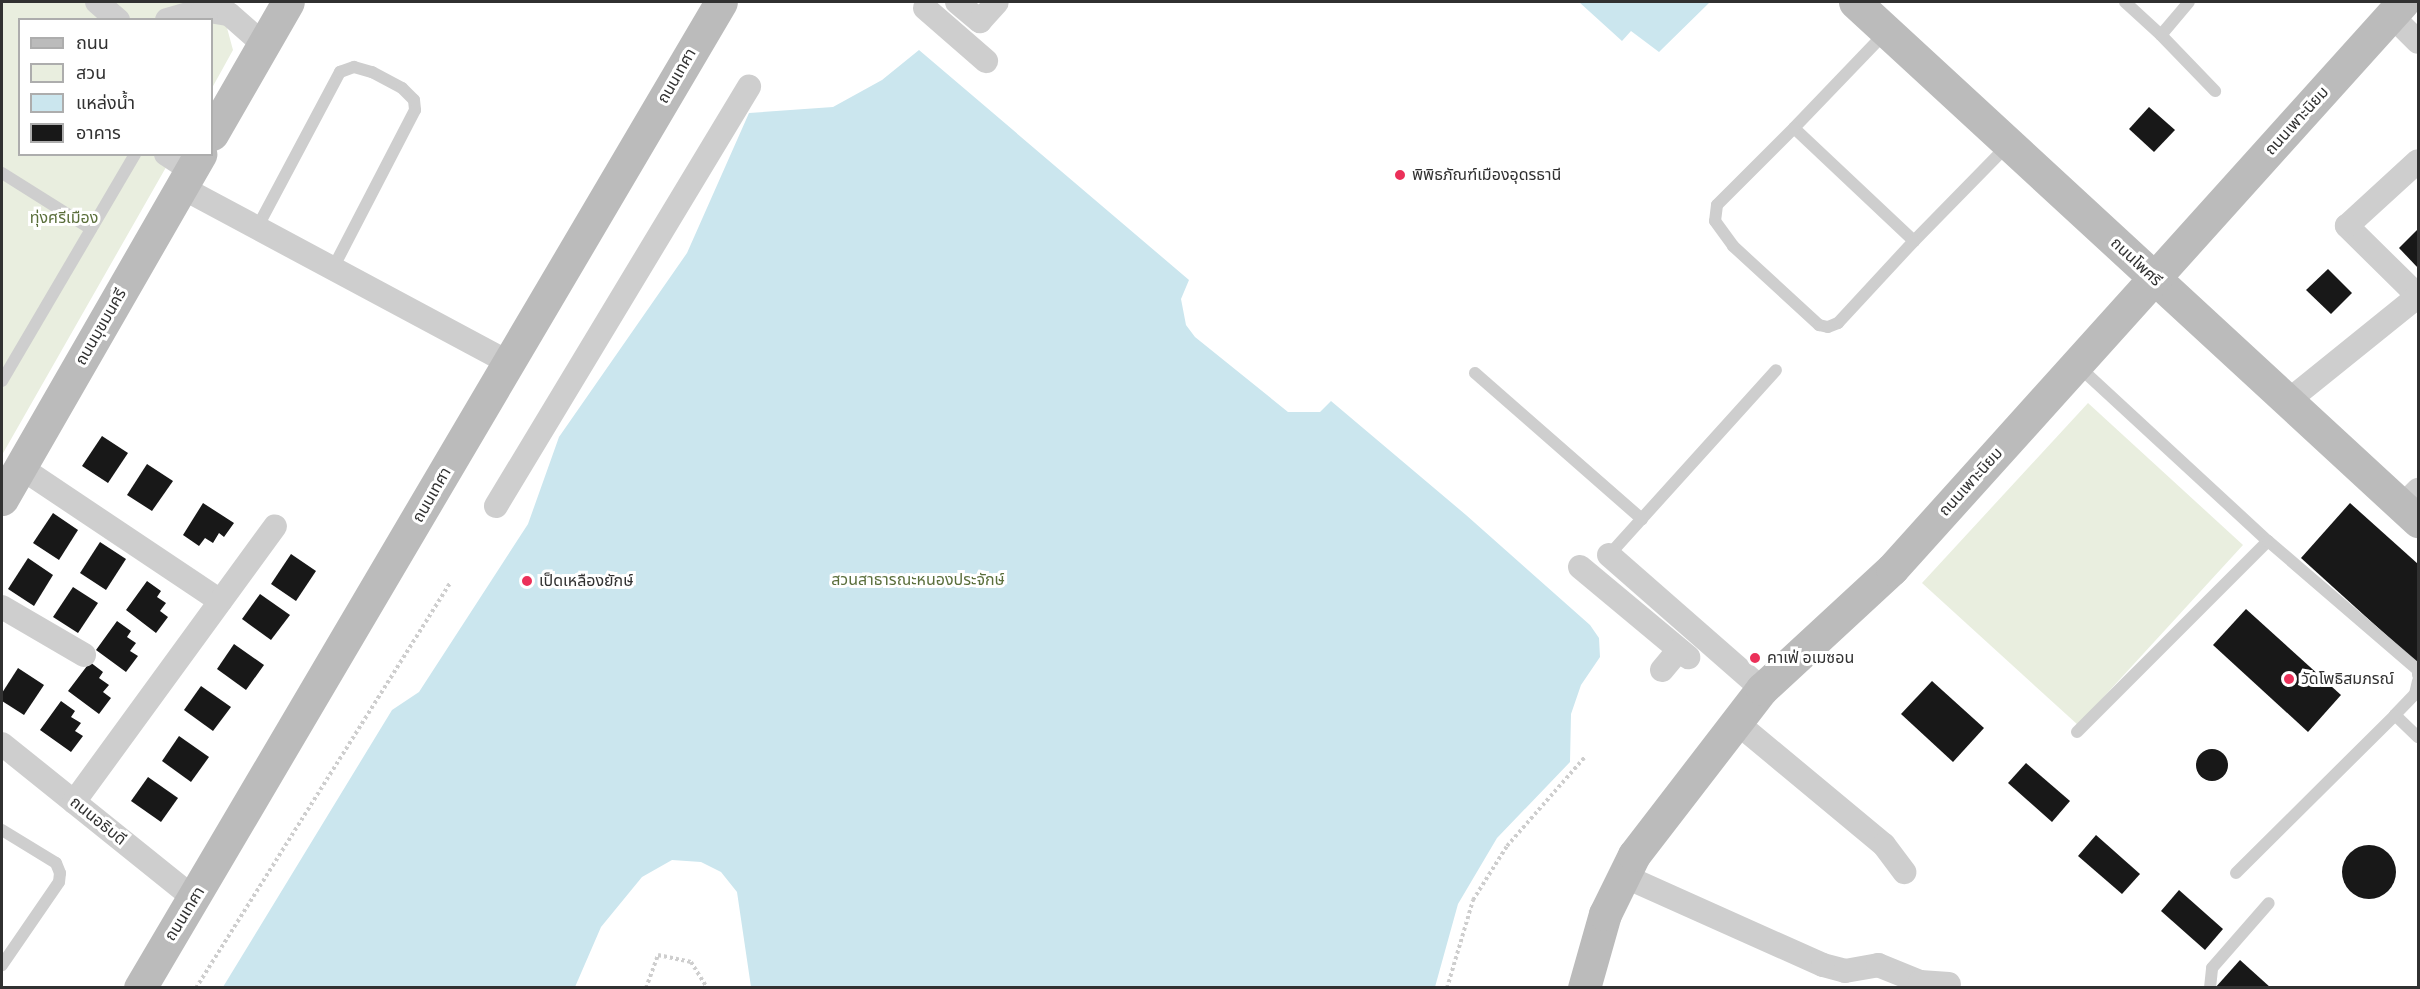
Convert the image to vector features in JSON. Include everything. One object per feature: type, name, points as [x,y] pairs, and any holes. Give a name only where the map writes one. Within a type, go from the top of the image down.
[{"type":"street","points":[[97,2],[116,18]]},
{"type":"street","points":[[213,132],[288,2]]},
{"type":"street","name":"ถนนเทศา","points":[[140,987],[195,899],[721,2]]},
{"type":"street","points":[[957,2],[981,21],[997,2]]},
{"type":"street","name":"ถนนโพศรี","points":[[1855,2],[2288,401],[2413,506]]},
{"type":"street","points":[[174,18],[203,10],[232,8],[263,44]]},
{"type":"street","points":[[925,8],[987,61]]},
{"type":"street","points":[[2397,8],[2418,42]]},
{"type":"street","name":"ถนนเพาะนิยม","points":[[1584,987],[1605,914],[1634,855],[1762,689],[1892,569],[2397,8]]},
{"type":"street","points":[[496,506],[749,86]]},
{"type":"street","points":[[2288,401],[2418,296],[2347,226],[2418,161]]},
{"type":"street","points":[[185,166],[257,228],[509,363]]},
{"type":"street","name":"ถนนมุขมนครี","points":[[2,499],[185,166]]},
{"type":"street","points":[[20,467],[220,601]]},
{"type":"street","points":[[74,802],[275,526]]},
{"type":"street","points":[[1609,555],[1762,689]]},
{"type":"street","points":[[1580,567],[1684,654],[1662,670]]},
{"type":"street","points":[[2,607],[84,655]]},
{"type":"street","points":[[1736,722],[1884,845],[1904,872]]},
{"type":"street","name":"ถนนอธิบดี","points":[[2,744],[195,899]]},
{"type":"street","points":[[1623,876],[1823,965],[1845,971],[1878,965],[1920,982],[1949,984]]},
{"type":"lane","points":[[2125,2],[2161,35],[2214,91]]},
{"type":"lane","points":[[2161,35],[2189,2]]},
{"type":"lane","points":[[1887,31],[1717,205],[1715,221],[1733,246],[1819,325],[1828,327],[1838,323],[2008,144]]},
{"type":"lane","points":[[257,228],[340,72],[354,67],[372,72],[402,88],[414,100],[415,110],[333,268]]},
{"type":"lane","points":[[1794,128],[1914,241]]},
{"type":"lane","points":[[2,381],[134,156]]},
{"type":"lane","points":[[2,173],[91,229]]},
{"type":"lane","points":[[2077,365],[2268,541],[2418,670],[2418,675]]},
{"type":"lane","points":[[1609,555],[1776,370]]},
{"type":"lane","points":[[1475,373],[1642,519]]},
{"type":"lane","points":[[2077,732],[2268,541]]},
{"type":"lane","points":[[2236,873],[2415,694],[2418,681]]},
{"type":"lane","points":[[2395,715],[2418,737]]},
{"type":"lane","points":[[2,830],[56,863],[60,873],[58,882],[2,965]]},
{"type":"lane","points":[[2211,987],[2212,968],[2269,903]]},
{"type":"path","points":[[196,987],[450,583]]},
{"type":"path","points":[[1447,987],[1473,900],[1506,846],[1585,757]]},
{"type":"path","points":[[646,987],[658,955],[691,962],[707,987]]},
{"type":"green space","name":"ทุ่งศรีเมือง","points":[[2,2],[220,2],[233,50],[213,86],[213,18],[18,18],[18,156],[172,156],[2,455]]},
{"type":"green space","points":[[2088,403],[2243,545],[2078,725],[1922,583]]},
{"type":"water","points":[[1579,2],[1710,2],[1659,52],[1631,31],[1622,41]]},
{"type":"water","name":"สวนสาธารณะหนองประจักษ์","points":[[919,50],[1189,280],[1181,299],[1186,325],[1195,337],[1288,412],[1320,412],[1331,401],[1466,515],[1590,625],[1599,638],[1600,657],[1581,685],[1571,714],[1570,762],[1497,838],[1458,904],[1435,987],[751,987],[737,892],[721,872],[701,862],[672,860],[642,877],[601,927],[575,987],[223,987],[392,710],[419,692],[528,524],[559,437],[687,253],[749,113],[833,107],[882,80]]},
{"type":"building","points":[[2149,107],[2175,130],[2154,152],[2129,129]]},
{"type":"building","points":[[2418,229],[2418,268],[2399,248]]},
{"type":"building","points":[[2328,269],[2352,293],[2331,314],[2306,290]]},
{"type":"building","points":[[102,436],[128,453],[108,483],[82,466]]},
{"type":"building","points":[[147,464],[173,481],[152,511],[127,495]]},
{"type":"building","points":[[203,503],[234,523],[224,537],[219,533],[213,543],[205,538],[199,546],[183,535]]},
{"type":"building","points":[[2350,503],[2418,564],[2418,664],[2301,558]]},
{"type":"building","points":[[53,513],[78,530],[59,560],[33,543]]},
{"type":"building","points":[[100,542],[126,559],[106,590],[80,573]]},
{"type":"building","points":[[291,554],[316,571],[296,601],[271,584]]},
{"type":"building","points":[[28,558],[53,575],[34,606],[8,589]]},
{"type":"building","points":[[147,581],[161,591],[157,597],[166,603],[160,611],[168,617],[156,633],[126,610]]},
{"type":"building","points":[[73,587],[98,603],[78,633],[53,617]]},
{"type":"building","points":[[260,594],[290,615],[271,640],[242,619]]},
{"type":"building","points":[[2246,609],[2341,695],[2308,732],[2213,645]]},
{"type":"building","points":[[117,621],[131,631],[127,637],[136,643],[130,651],[138,656],[126,672],[96,650]]},
{"type":"building","points":[[234,644],[264,665],[246,690],[217,669]]},
{"type":"building","points":[[90,662],[103,672],[99,678],[109,685],[103,692],[111,698],[99,714],[68,691]]},
{"type":"building","points":[[18,668],[44,685],[24,715],[2,701],[2,693]]},
{"type":"building","points":[[1932,681],[1984,728],[1953,762],[1901,714]]},
{"type":"building","points":[[201,686],[231,707],[213,731],[184,710]]},
{"type":"building","points":[[61,701],[75,711],[71,717],[81,723],[75,731],[83,736],[71,752],[40,730]]},
{"type":"building","points":[[179,736],[209,757],[191,782],[162,761]]},
{"type":"building","points":[[2212,749],[2223,754],[2228,765],[2223,776],[2212,781],[2201,776],[2196,765],[2201,754]]},
{"type":"building","points":[[2026,763],[2070,801],[2052,822],[2008,783]]},
{"type":"building","points":[[148,777],[178,798],[161,822],[131,801]]},
{"type":"building","points":[[2096,835],[2140,874],[2122,894],[2078,856]]},
{"type":"building","points":[[2369,845],[2379,847],[2388,853],[2394,862],[2396,872],[2394,882],[2388,891],[2379,897],[2369,899],[2359,897],[2350,891],[2344,882],[2342,872],[2344,862],[2350,853],[2359,847]]},
{"type":"building","points":[[2179,890],[2223,929],[2205,950],[2161,911]]},
{"type":"building","points":[[2240,960],[2271,988],[2215,988]]},
{"type":"place","name":"พิพิธภัณฑ์เมืองอุดรธานี","points":[[1400,175]]},
{"type":"place","name":"เป็ดเหลืองยักษ์","points":[[527,581]]},
{"type":"place","name":"คาเฟ่ อเมซอน","points":[[1755,658]]},
{"type":"place","name":"วัดโพธิสมภรณ์","points":[[2289,679]]}]
